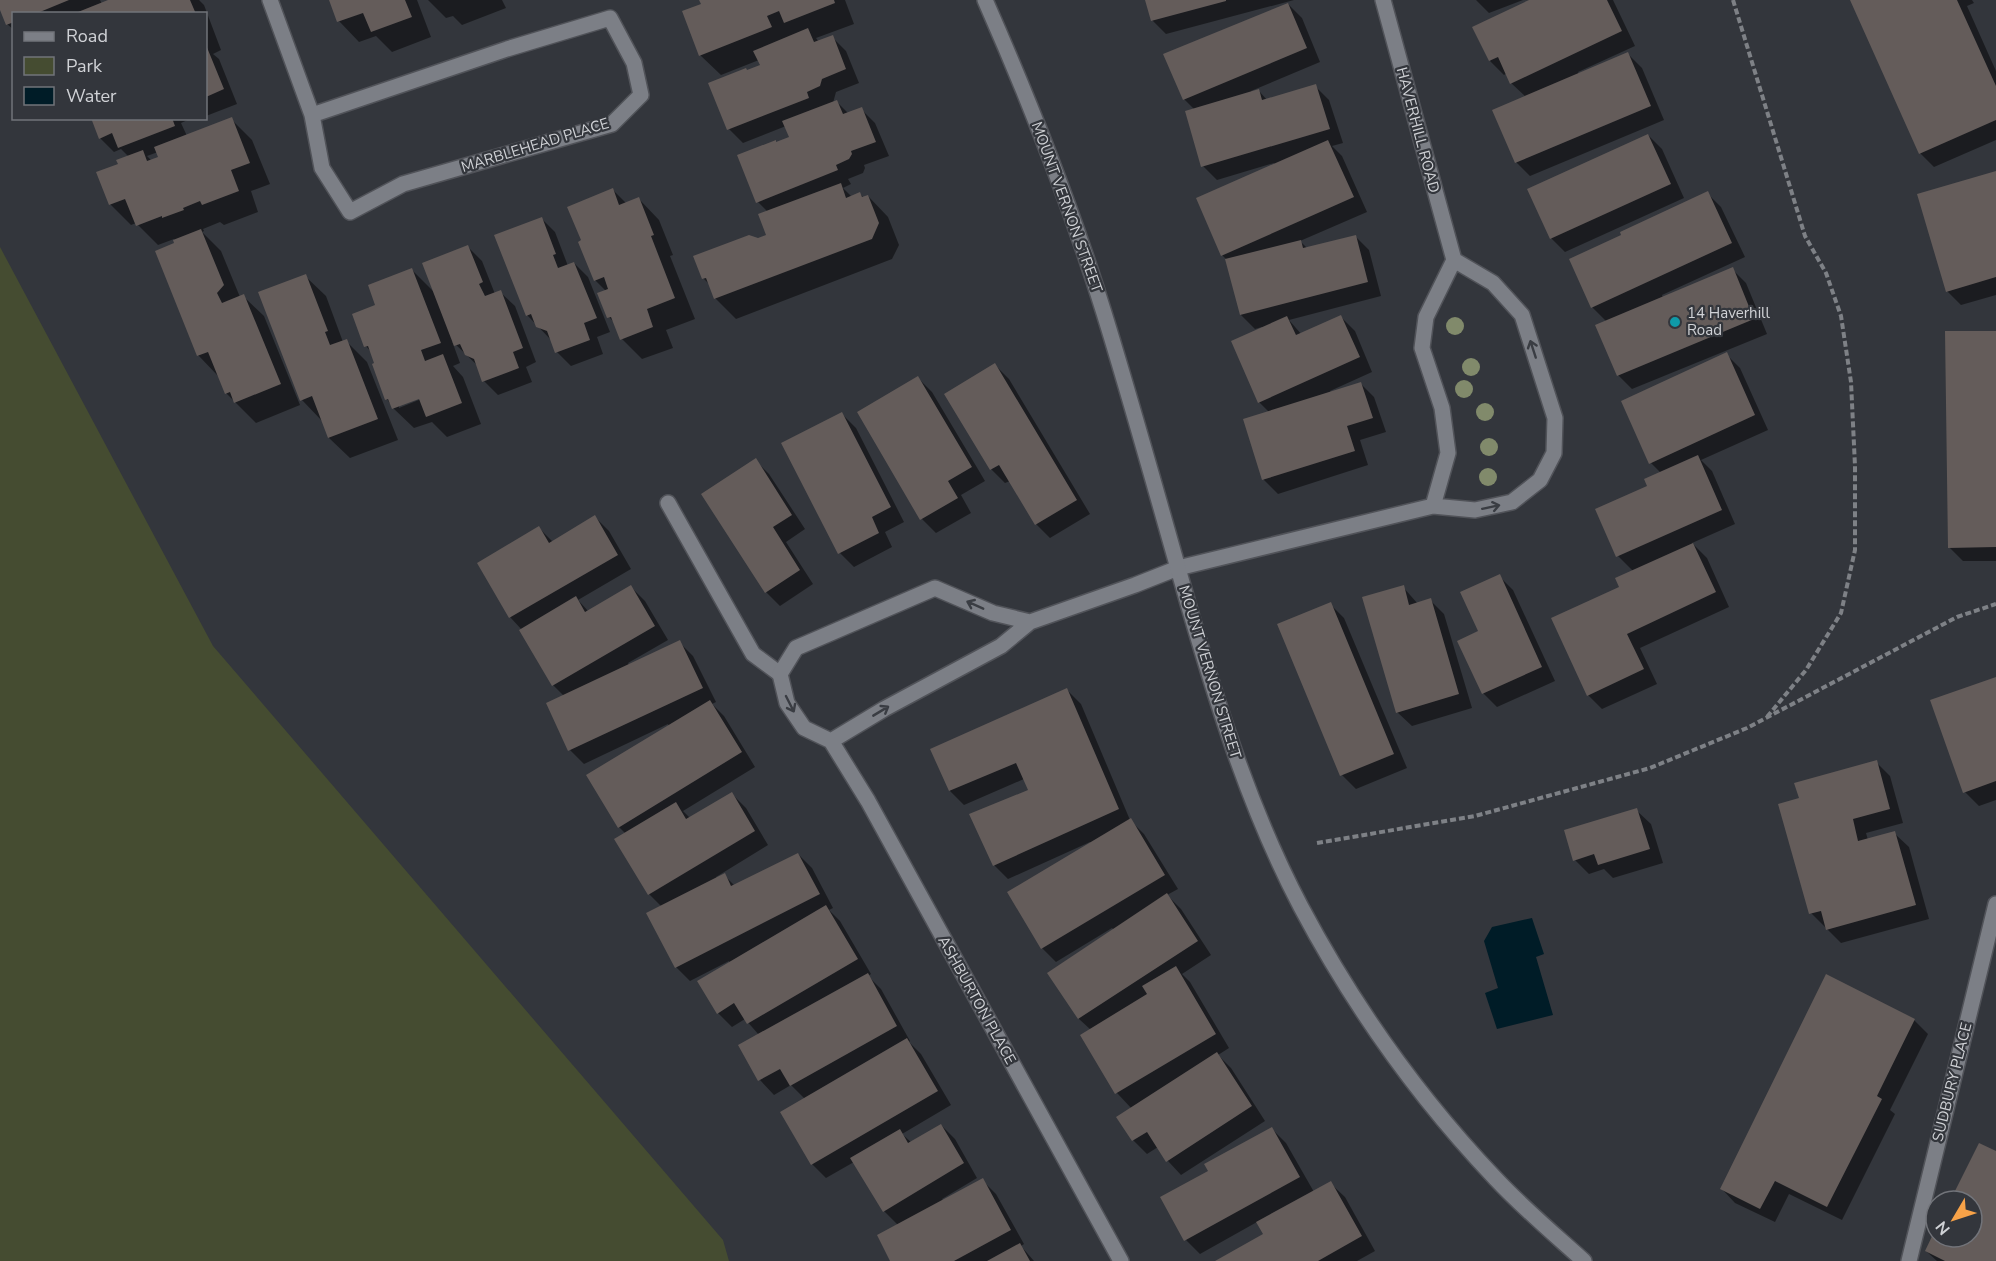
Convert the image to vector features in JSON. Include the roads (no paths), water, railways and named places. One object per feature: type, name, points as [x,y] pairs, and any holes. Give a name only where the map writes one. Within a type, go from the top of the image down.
[{"type":"street","name":"MARBLEHEAD PLACE","points":[[270,0],[312,116],[322,168],[350,212],[402,184],[612,124],[641,96],[634,63],[610,18],[507,49],[312,116]]},
{"type":"street","name":"MOUNT VERNON STREET","points":[[985,0],[1055,169],[1104,311],[1211,682],[1243,777],[1300,905],[1369,1021],[1429,1102],[1495,1178],[1584,1261]]},
{"type":"street","name":"HAVERHILL ROAD","points":[[1383,0],[1454,260]]},
{"type":"street","points":[[668,503],[753,654],[780,674],[787,703],[804,728],[831,741],[884,709],[1001,646],[1030,622],[1178,568],[1433,506],[1475,510],[1512,502],[1540,480],[1554,453],[1555,417],[1522,315],[1492,283],[1454,260],[1426,317],[1422,348],[1442,408],[1448,453],[1433,506]]},
{"type":"street","points":[[780,674],[796,648],[935,588],[993,613],[1030,622]]},
{"type":"street","name":"ASHBURTON PLACE","points":[[831,741],[895,849],[1121,1261]]},
{"type":"street","name":"SUDBURY PLACE","points":[[1909,1261],[1996,904]]},
{"type":"water","points":[[1532,918],[1544,954],[1536,957],[1553,1015],[1497,1029],[1485,993],[1498,988],[1484,941],[1492,927]]},
{"type":"place","name":"14 Haverhill Road","points":[[1675,322]]}]
